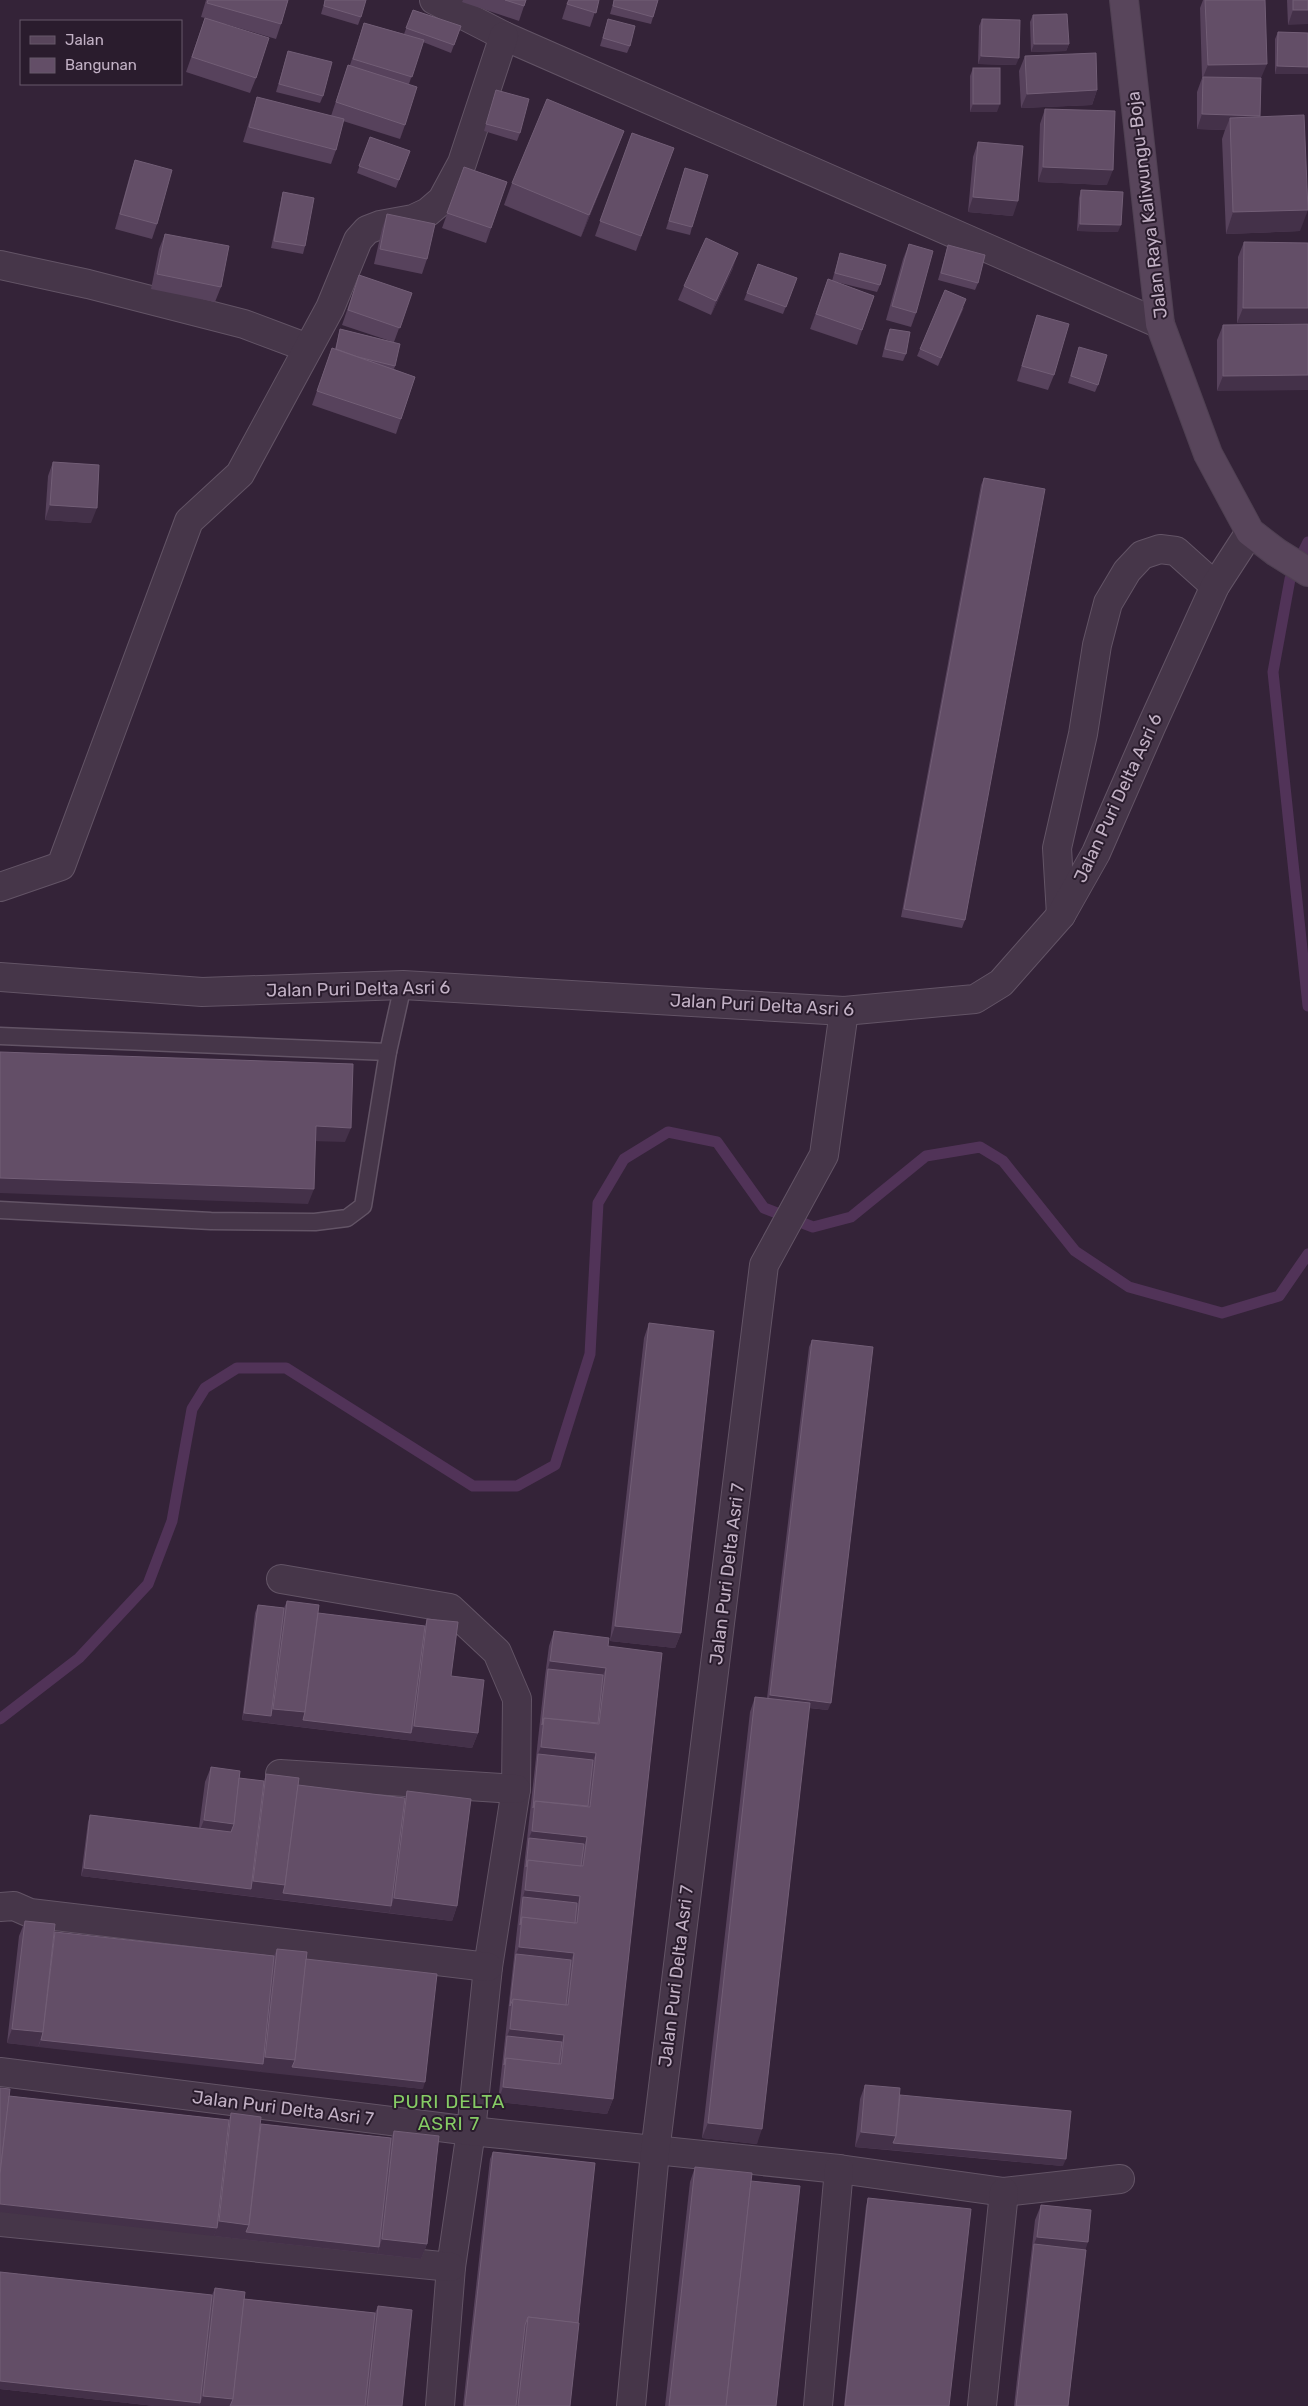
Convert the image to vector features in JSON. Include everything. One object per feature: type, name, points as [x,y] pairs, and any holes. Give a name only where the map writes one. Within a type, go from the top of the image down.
[{"type":"main road","name":"Jalan Raya Kaliwungu-Boja","points":[[1124,0],[1160,324],[1208,454],[1250,532],[1276,552],[1308,572]]},
{"type":"street","points":[[442,2],[504,36],[1160,324]]},
{"type":"street","points":[[0,887],[61,866],[190,521],[240,474],[330,308],[358,240],[367,230],[412,219],[428,212],[442,200],[462,163],[504,36]]},
{"type":"street","points":[[0,265],[88,284],[244,324],[308,348]]},
{"type":"street","name":"Jalan Puri Delta Asri 6","points":[[0,977],[202,992],[403,985],[844,1011],[976,999],[1001,983],[1061,915],[1096,853],[1216,586],[1250,532]]},
{"type":"street","points":[[1061,915],[1057,848],[1083,734],[1097,645],[1108,603],[1127,571],[1142,555],[1160,549],[1176,550],[1216,586]]},
{"type":"street","name":"Jalan Puri Delta Asri 7","points":[[631,2406],[655,2152],[764,1265],[824,1155],[844,1011]]},
{"type":"street","points":[[281,1579],[450,1608],[474,1628],[497,1652],[517,1700],[516,1789],[488,1967],[471,2131],[451,2267],[440,2406]]},
{"type":"street","points":[[280,1774],[516,1789]]},
{"type":"street","points":[[0,1907],[14,1906],[30,1913],[488,1967]]},
{"type":"street","name":"Jalan Puri Delta Asri 7","points":[[0,2072],[471,2131],[655,2152],[838,2169],[1004,2192],[1120,2179]]},
{"type":"street","points":[[818,2406],[838,2169]]},
{"type":"street","points":[[982,2406],[1004,2192]]},
{"type":"street","points":[[0,2222],[451,2267]]},
{"type":"lane","points":[[0,1210],[211,1221],[315,1222],[347,1218],[363,1206],[388,1052],[403,985]]},
{"type":"lane","points":[[0,1036],[388,1052]]},
{"type":"building","points":[[208,0],[288,0],[281,24],[207,3]]},
{"type":"building","points":[[325,0],[366,0],[361,17],[324,6]]},
{"type":"building","points":[[505,0],[526,0],[524,6]]},
{"type":"building","points":[[569,0],[599,0],[596,13],[567,4]]},
{"type":"building","points":[[614,0],[658,0],[653,17],[613,6]]},
{"type":"building","points":[[1205,0],[1265,0],[1267,64],[1208,65]]},
{"type":"building","points":[[1293,0],[1308,0],[1308,10],[1293,10]]},
{"type":"building","points":[[413,10],[461,26],[454,45],[406,28]]},
{"type":"building","points":[[1067,14],[1069,44],[1034,44],[1033,15]]},
{"type":"building","points":[[205,18],[269,38],[256,78],[192,57]]},
{"type":"building","points":[[608,19],[635,26],[630,46],[603,38]]},
{"type":"building","points":[[982,19],[1020,20],[1019,58],[981,56]]},
{"type":"building","points":[[364,23],[424,40],[412,77],[353,59]]},
{"type":"building","points":[[1278,32],[1308,33],[1308,67],[1277,66]]},
{"type":"building","points":[[288,51],[332,62],[323,96],[279,84]]},
{"type":"building","points":[[1096,53],[1097,90],[1027,94],[1025,56]]},
{"type":"building","points":[[348,65],[417,87],[405,125],[336,102]]},
{"type":"building","points":[[973,68],[1000,68],[1000,104],[973,104]]},
{"type":"building","points":[[1203,77],[1261,78],[1260,116],[1202,114]]},
{"type":"building","points":[[496,90],[529,99],[520,133],[486,124]]},
{"type":"building","points":[[257,97],[344,119],[336,150],[249,127]]},
{"type":"building","points":[[547,99],[624,131],[589,215],[512,183]]},
{"type":"building","points":[[1045,109],[1115,111],[1113,170],[1043,167]]},
{"type":"building","points":[[1304,115],[1308,210],[1233,212],[1230,118]]},
{"type":"building","points":[[632,133],[674,148],[641,236],[600,221]]},
{"type":"building","points":[[370,137],[410,151],[399,180],[359,166]]},
{"type":"building","points":[[978,142],[1023,146],[1018,201],[973,197]]},
{"type":"building","points":[[135,160],[172,170],[157,224],[120,214]]},
{"type":"building","points":[[464,167],[507,182],[491,228],[447,213]]},
{"type":"building","points":[[685,168],[708,175],[692,227],[669,221]]},
{"type":"building","points":[[1081,190],[1123,192],[1121,225],[1080,224]]},
{"type":"building","points":[[283,192],[314,198],[305,246],[274,241]]},
{"type":"building","points":[[387,214],[435,224],[427,259],[380,249]]},
{"type":"building","points":[[165,234],[229,246],[221,287],[157,274]]},
{"type":"building","points":[[706,238],[738,253],[716,301],[684,286]]},
{"type":"building","points":[[1244,242],[1308,243],[1308,308],[1243,308]]},
{"type":"building","points":[[909,244],[933,251],[916,313],[892,306]]},
{"type":"building","points":[[948,245],[985,255],[978,283],[941,273]]},
{"type":"building","points":[[840,253],[886,265],[880,285],[835,273]]},
{"type":"building","points":[[758,264],[797,278],[786,307],[747,293]]},
{"type":"building","points":[[359,275],[412,293],[400,328],[348,310]]},
{"type":"building","points":[[828,279],[874,296],[862,330],[816,314]]},
{"type":"building","points":[[945,290],[966,299],[941,358],[920,349]]},
{"type":"building","points":[[1037,315],[1069,324],[1054,375],[1022,366]]},
{"type":"building","points":[[1308,324],[1308,375],[1223,376],[1223,325]]},
{"type":"building","points":[[340,329],[400,344],[395,366],[358,357],[336,349]]},
{"type":"building","points":[[890,329],[910,332],[906,354],[885,349]]},
{"type":"building","points":[[1079,347],[1107,355],[1098,385],[1071,376]]},
{"type":"building","points":[[332,348],[415,377],[401,419],[317,391]]},
{"type":"building","points":[[53,462],[99,465],[97,508],[50,505]]},
{"type":"building","points":[[984,478],[1045,489],[965,920],[904,909]]},
{"type":"building","points":[[0,1052],[353,1064],[351,1128],[316,1126],[314,1189],[0,1178]]},
{"type":"building","points":[[649,1323],[714,1331],[681,1633],[615,1626]]},
{"type":"building","points":[[812,1340],[873,1347],[831,1703],[770,1695]]},
{"type":"building","points":[[287,1601],[319,1605],[305,1712],[273,1709]]},
{"type":"building","points":[[258,1605],[284,1608],[271,1716],[244,1713]]},
{"type":"building","points":[[318,1613],[425,1626],[411,1733],[303,1720]]},
{"type":"building","points":[[427,1619],[458,1622],[451,1676],[484,1680],[478,1733],[414,1726]]},
{"type":"building","points":[[554,1631],[609,1638],[608,1646],[662,1653],[613,2099],[503,2087],[506,2058],[561,2064],[564,2035],[510,2029],[513,1999],[568,2005],[574,1953],[519,1947],[522,1917],[577,1923],[580,1896],[525,1890],[528,1860],[583,1866],[587,1837],[532,1831],[535,1801],[590,1807],[596,1753],[541,1747],[544,1718],[599,1724],[606,1668],[550,1661]]},
{"type":"building","points":[[548,1669],[603,1675],[598,1723],[544,1718],[542,1725]]},
{"type":"building","points":[[755,1697],[810,1703],[762,2129],[708,2123]]},
{"type":"building","points":[[538,1754],[593,1760],[588,1806],[535,1801],[533,1808]]},
{"type":"building","points":[[211,1767],[240,1771],[234,1824],[204,1820]]},
{"type":"building","points":[[266,1774],[299,1778],[285,1885],[253,1881]]},
{"type":"building","points":[[239,1778],[264,1781],[251,1889],[84,1868],[90,1815],[231,1832],[234,1824]]},
{"type":"building","points":[[298,1785],[405,1798],[391,1906],[283,1893]]},
{"type":"building","points":[[407,1791],[471,1799],[457,1906],[394,1898]]},
{"type":"building","points":[[529,1838],[584,1844],[581,1866],[528,1860],[526,1867]]},
{"type":"building","points":[[523,1897],[577,1903],[575,1923],[522,1917],[520,1925]]},
{"type":"building","points":[[25,1921],[55,1924],[43,2032],[12,2029]]},
{"type":"building","points":[[55,1932],[274,1956],[263,2064],[41,2040]]},
{"type":"building","points":[[277,1949],[307,1952],[295,2060],[265,2057]]},
{"type":"building","points":[[516,1954],[571,1960],[566,2005],[513,1999],[510,2006]]},
{"type":"building","points":[[306,1959],[437,1974],[425,2082],[292,2067],[295,2060]]},
{"type":"building","points":[[507,2036],[562,2042],[559,2064],[506,2058],[504,2065]]},
{"type":"building","points":[[865,2085],[900,2088],[896,2136],[861,2132]]},
{"type":"building","points":[[0,2088],[10,2089],[0,2174]]},
{"type":"building","points":[[900,2095],[1071,2111],[1066,2159],[893,2143],[896,2136]]},
{"type":"building","points":[[9,2096],[229,2120],[217,2228],[0,2204],[0,2174]]},
{"type":"building","points":[[231,2113],[261,2117],[249,2225],[219,2221]]},
{"type":"building","points":[[261,2124],[391,2138],[379,2247],[246,2232],[249,2225]]},
{"type":"building","points":[[394,2131],[439,2136],[427,2244],[382,2239]]},
{"type":"building","points":[[493,2152],[595,2163],[578,2323],[528,2317],[525,2325],[516,2406],[465,2406]]},
{"type":"building","points":[[695,2167],[752,2173],[726,2406],[669,2406]]},
{"type":"building","points":[[751,2181],[800,2186],[776,2406],[726,2406]]},
{"type":"building","points":[[868,2198],[971,2209],[949,2406],[845,2406]]},
{"type":"building","points":[[1041,2205],[1091,2210],[1088,2242],[1037,2237]]},
{"type":"building","points":[[1034,2244],[1086,2250],[1068,2406],[1016,2406]]},
{"type":"building","points":[[0,2272],[212,2295],[200,2403],[0,2381]]},
{"type":"building","points":[[215,2288],[245,2292],[233,2399],[203,2396]]},
{"type":"building","points":[[244,2299],[375,2313],[365,2406],[230,2406],[233,2399]]},
{"type":"building","points":[[378,2306],[412,2310],[402,2406],[367,2406]]},
{"type":"building","points":[[528,2317],[579,2323],[570,2406],[518,2406]]},
{"type":"waterway","points":[[1308,542],[1290,579],[1273,672],[1308,1006]]},
{"type":"waterway","points":[[0,1719],[79,1658],[148,1584],[172,1521],[192,1409],[205,1388],[237,1368],[286,1368],[473,1486],[517,1486],[555,1465],[590,1354],[598,1203],[624,1159],[668,1132],[717,1142],[764,1208],[813,1227],[851,1217],[926,1156],[980,1147],[1003,1161],[1075,1251],[1129,1287],[1222,1313],[1279,1296],[1308,1254]]},
{"type":"district","name":"PURI DELTA ASRI 7","points":[[449,2112]]}]
